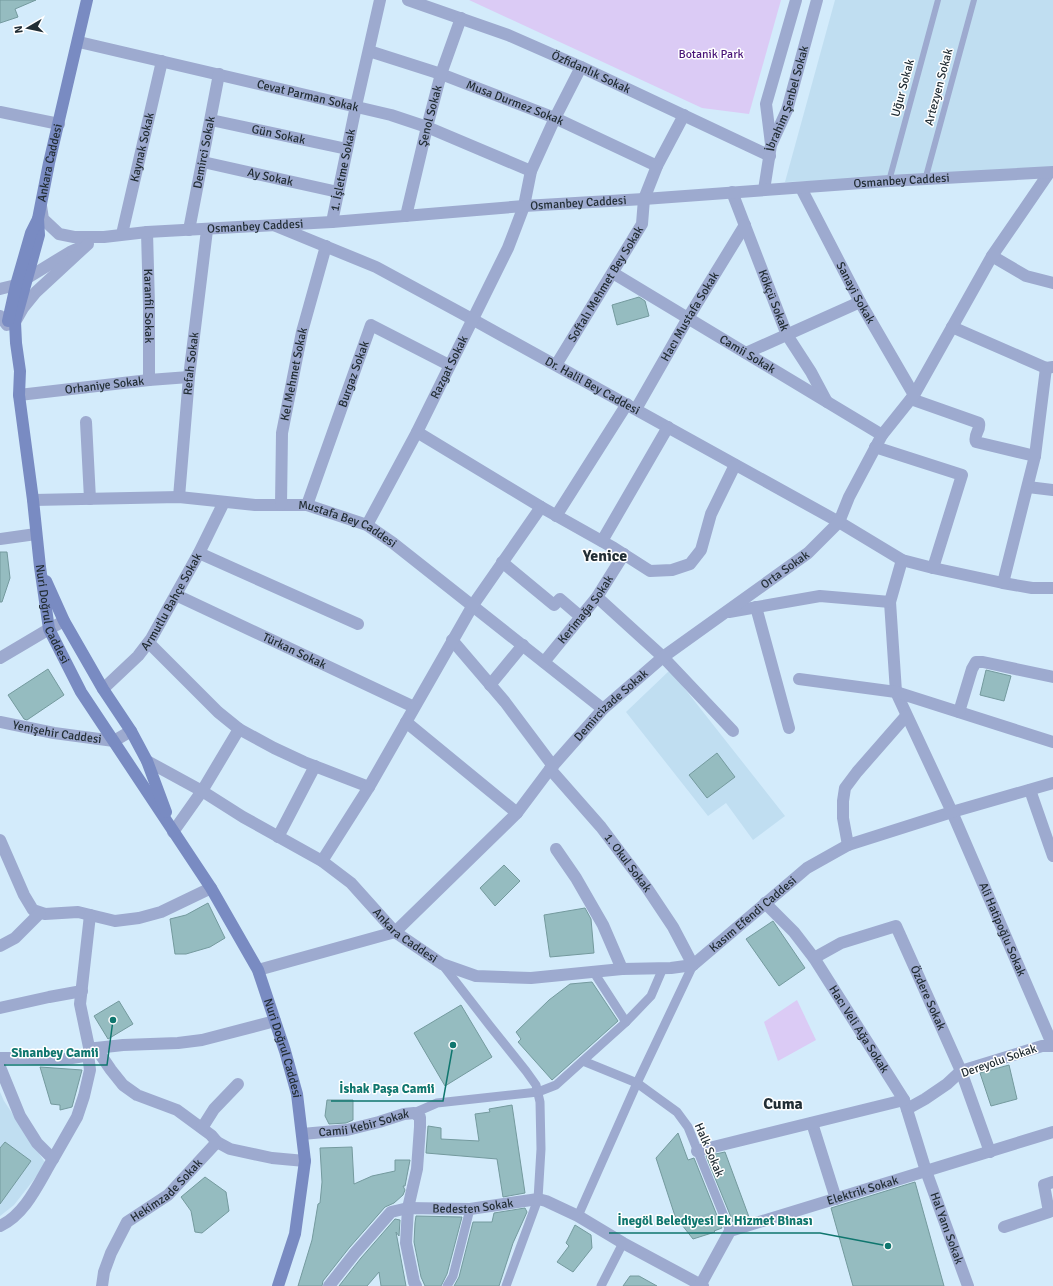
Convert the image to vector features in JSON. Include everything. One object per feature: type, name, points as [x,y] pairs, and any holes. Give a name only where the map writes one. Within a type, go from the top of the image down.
[{"type":"main road","name":"Ankara Caddesi","points":[[40,567],[19,395],[12,374],[6,322],[19,290],[31,233],[38,219],[87,0]]},
{"type":"main road","points":[[28,278],[39,235],[38,219]]},
{"type":"main road","name":"Nuri Doğrul Caddesi","points":[[40,567],[64,621],[103,689],[131,731],[147,760],[173,832]]},
{"type":"main road","name":"Nuri Doğrul Caddesi","points":[[40,567],[49,629],[81,692],[211,888],[258,970],[285,1051],[297,1094],[304,1134],[305,1161],[295,1234],[278,1286]]},
{"type":"street","name":"1. İşletme Sokak","points":[[332,222],[380,0]]},
{"type":"street","name":"Özfidanlık Sokak","points":[[408,0],[508,35],[684,115],[770,151]]},
{"type":"street","name":"İbrahim Şenbel Sokak","points":[[770,151],[766,104],[796,0]]},
{"type":"street","name":"İbrahim Şenbel Sokak","points":[[770,151],[787,110],[817,0]]},
{"type":"street","name":"Şenol Sokak","points":[[406,216],[441,74],[461,18]]},
{"type":"street","name":"Cevat Parman Sokak","points":[[78,42],[356,106],[427,127],[531,171]]},
{"type":"street","name":"Musa Durmez Sokak","points":[[369,51],[441,74],[555,118],[657,166]]},
{"type":"street","name":"Kaynak Sokak","points":[[122,234],[162,61]]},
{"type":"street","name":"Razgat Sokak","points":[[367,525],[417,432],[508,248],[524,206],[531,171],[555,118],[581,67]]},
{"type":"street","name":"Demirci Sokak","points":[[189,230],[219,74]]},
{"type":"street","points":[[0,112],[59,124]]},
{"type":"street","name":"Softalı Mehmet Bey Sokak","points":[[556,365],[642,224],[644,199],[657,166],[684,115]]},
{"type":"street","name":"Gün Sokak","points":[[211,120],[347,149]]},
{"type":"street","points":[[764,190],[770,151]]},
{"type":"street","name":"Ay Sokak","points":[[203,162],[338,192]]},
{"type":"street","points":[[840,522],[849,497],[882,435],[912,397],[992,256],[1051,172]]},
{"type":"street","name":"Osmanbey Caddesi","points":[[104,237],[147,232],[207,230],[332,222],[524,206],[644,199],[889,181],[1051,172]]},
{"type":"street","name":"Sanayi Sokak","points":[[801,188],[860,302],[912,397]]},
{"type":"street","name":"Kökçü Sokak","points":[[732,192],[787,335],[811,372],[827,402]]},
{"type":"street","points":[[41,206],[43,220],[59,234],[74,237],[104,237]]},
{"type":"street","name":"Hacı Mustafa Sokak","points":[[556,516],[632,406],[745,225]]},
{"type":"street","name":"Dr. Halil Bey Caddesi","points":[[276,226],[376,267],[632,406],[735,465],[840,522],[902,560],[1003,583],[1032,588],[1053,588]]},
{"type":"street","name":"Refah Sokak","points":[[179,497],[190,377],[207,230]]},
{"type":"street","name":"Karanfil Sokak","points":[[147,232],[149,380]]},
{"type":"street","points":[[19,290],[28,278],[70,252],[104,237]]},
{"type":"street","points":[[6,322],[23,308],[36,292],[88,244]]},
{"type":"street","name":"Kel Mehmet Sokak","points":[[281,505],[282,433],[302,332],[326,246]]},
{"type":"street","points":[[992,256],[1026,276],[1053,283]]},
{"type":"street","name":"Camii Sokak","points":[[613,273],[882,435]]},
{"type":"street","points":[[0,289],[36,292]]},
{"type":"street","points":[[746,354],[860,302]]},
{"type":"street","name":"Burgaz Sokak","points":[[307,505],[371,325],[449,365]]},
{"type":"street","points":[[952,327],[1050,367],[1035,456],[1003,583]]},
{"type":"street","name":"Orhaniye Sokak","points":[[19,395],[149,380],[190,377]]},
{"type":"street","points":[[912,397],[979,423],[980,427],[975,437],[976,442],[1035,456]]},
{"type":"street","points":[[86,422],[90,499]]},
{"type":"street","points":[[602,541],[668,427]]},
{"type":"street","points":[[417,432],[556,516],[624,554],[650,571],[672,570],[690,564],[700,550],[711,514],[735,465]]},
{"type":"street","points":[[875,447],[962,475],[933,568]]},
{"type":"street","points":[[1028,487],[1053,490]]},
{"type":"street","name":"Mustafa Bey Caddesi","points":[[33,500],[179,497],[255,505],[307,505],[367,525],[393,543],[473,605],[603,709]]},
{"type":"street","name":"Armutlu Bahçe Sokak","points":[[103,689],[138,656],[149,643],[199,553],[224,502]]},
{"type":"street","points":[[322,861],[369,787],[473,605],[541,507]]},
{"type":"street","name":"Orta Sokak","points":[[726,613],[808,553],[840,522]]},
{"type":"street","points":[[0,539],[36,534]]},
{"type":"street","points":[[199,553],[358,624]]},
{"type":"street","name":"Kerimağa Sokak","points":[[544,662],[597,597],[624,554]]},
{"type":"street","name":"Ali Hatipoğlu Sokak","points":[[902,560],[890,602],[896,692],[952,812],[1053,1046]]},
{"type":"street","points":[[502,562],[554,605],[560,599],[581,617]]},
{"type":"street","name":"Türkan Sokak","points":[[176,595],[414,707]]},
{"type":"street","name":"Demircizade Sokak","points":[[395,932],[517,813],[552,768],[603,709],[663,657],[726,613],[820,596],[890,602]]},
{"type":"street","points":[[597,597],[663,657],[733,731]]},
{"type":"street","points":[[756,607],[789,728]]},
{"type":"street","points":[[0,658],[64,621]]},
{"type":"street","name":"1. Okul Sokak","points":[[452,640],[505,702],[552,768],[601,827],[647,888],[673,927],[693,965]]},
{"type":"street","points":[[149,643],[218,712],[239,729],[274,748],[369,787]]},
{"type":"street","points":[[490,685],[523,645]]},
{"type":"street","points":[[959,712],[972,669],[976,662],[1053,677]]},
{"type":"street","points":[[799,679],[896,692],[1053,742]]},
{"type":"street","points":[[848,845],[843,818],[845,788],[906,716]]},
{"type":"street","name":"Yenişehir Caddesi","points":[[0,722],[54,733],[114,741]]},
{"type":"street","points":[[406,722],[517,813]]},
{"type":"street","points":[[173,832],[202,791],[239,729]]},
{"type":"street","points":[[114,741],[131,731]]},
{"type":"street","name":"Ankara Caddesi","points":[[147,760],[278,837],[322,861],[351,883],[395,932],[442,964],[536,1085],[540,1102],[541,1128],[538,1198],[506,1286]]},
{"type":"street","points":[[278,837],[315,766]]},
{"type":"street","name":"Kasım Efendi Caddesi","points":[[693,965],[807,868],[848,845],[871,836],[1053,783]]},
{"type":"street","points":[[1030,790],[1053,856]]},
{"type":"street","points":[[0,840],[24,895],[33,910],[45,914],[78,912],[115,921],[139,918],[161,912],[211,888]]},
{"type":"street","points":[[556,849],[576,878],[603,925],[622,969]]},
{"type":"street","name":"Hacı Veli Ağa Sokak","points":[[765,903],[794,932],[814,958],[906,1105],[926,1171]]},
{"type":"street","points":[[0,946],[15,938],[40,912]]},
{"type":"street","points":[[0,1226],[6,1223],[24,1207],[77,1117],[84,1096],[90,1070],[91,1051],[80,1004],[90,915]]},
{"type":"street","name":"Özdere Sokak","points":[[814,958],[841,942],[896,926],[961,1071],[990,1152]]},
{"type":"street","points":[[258,970],[395,932]]},
{"type":"street","points":[[442,964],[476,976],[531,978],[622,969],[663,968],[693,965]]},
{"type":"street","points":[[578,1216],[637,1083],[693,965]]},
{"type":"street","name":"Camii Kebir Sokak","points":[[304,1134],[347,1130],[404,1114],[414,1113],[438,1104],[538,1092],[556,1085],[626,1022],[651,996],[663,968]]},
{"type":"street","points":[[593,972],[626,1022]]},
{"type":"street","points":[[0,1008],[82,991]]},
{"type":"street","points":[[0,1058],[60,1060],[84,1056],[91,1051],[123,1045],[178,1043],[202,1040],[275,1021]]},
{"type":"street","name":"Dereyolu Sokak","points":[[697,1151],[812,1122],[906,1105],[925,1099],[961,1071],[1042,1046],[1053,1046]]},
{"type":"street","points":[[91,1051],[111,1070],[123,1085],[137,1095],[177,1110],[202,1128],[217,1142],[230,1149],[272,1158],[305,1161]]},
{"type":"street","name":"Halk Sokak","points":[[583,1061],[637,1083],[677,1112],[688,1127],[730,1231]]},
{"type":"street","points":[[0,1067],[20,1116],[37,1143],[53,1159]]},
{"type":"street","points":[[202,1128],[214,1109],[238,1084]]},
{"type":"street","points":[[414,1113],[420,1117],[418,1162],[408,1208],[406,1243],[416,1286]]},
{"type":"street","points":[[812,1122],[836,1199]]},
{"type":"street","name":"Elektrik Sokak","points":[[730,1231],[1053,1132]]},
{"type":"street","name":"Hekimzade Sokak","points":[[102,1286],[104,1272],[111,1253],[127,1222],[168,1195],[217,1142]]},
{"type":"street","name":"Hal Yanı Sokak","points":[[926,1171],[968,1286]]},
{"type":"street","points":[[1004,1228],[1049,1212],[1044,1185],[1053,1182]]},
{"type":"street","points":[[538,1198],[578,1216],[623,1243],[701,1285],[730,1231]]},
{"type":"street","name":"Bedesten Sokak","points":[[330,1286],[355,1253],[391,1212],[408,1208],[470,1210],[538,1198]]},
{"type":"street","points":[[447,1286],[453,1276],[470,1210]]},
{"type":"street","points":[[602,1286],[623,1243]]},
{"type":"lane","name":"Uğur Sokak","points":[[889,181],[938,0]]},
{"type":"lane","name":"Artezyen Sokak","points":[[925,180],[974,0]]},
{"type":"shaded area","points":[[835,0],[1053,0],[1053,172],[785,182]]},
{"type":"shaded area","points":[[670,670],[785,816],[753,840],[726,803],[708,816],[626,712]]},
{"type":"shaded area","points":[[0,1092],[4,1101],[46,1164],[14,1205],[0,1216]]},
{"type":"green space","name":"Botanik Park","points":[[469,0],[781,0],[749,114],[702,108]]},
{"type":"green space","points":[[797,1000],[816,1040],[778,1061],[764,1022]]},
{"type":"building","points":[[0,0],[36,0],[15,9],[18,17],[0,23]]},
{"type":"building","points":[[639,297],[645,301],[649,316],[617,325],[612,305]]},
{"type":"building","points":[[0,552],[7,552],[10,578],[2,602],[0,602]]},
{"type":"building","points":[[48,669],[64,695],[27,720],[24,719],[8,695]]},
{"type":"building","points":[[986,670],[1011,676],[1004,701],[980,695]]},
{"type":"building","points":[[717,753],[735,777],[707,798],[689,775]]},
{"type":"building","points":[[504,865],[520,881],[495,906],[480,888]]},
{"type":"building","points":[[208,903],[225,938],[210,947],[186,954],[175,954],[170,919],[186,915]]},
{"type":"building","points":[[585,908],[591,919],[594,953],[550,957],[544,915]]},
{"type":"building","points":[[773,921],[805,968],[779,986],[746,939]]},
{"type":"building","points":[[592,982],[618,1021],[552,1080],[518,1042],[521,1039],[516,1032],[549,1000],[570,984]]},
{"type":"building","points":[[119,1001],[133,1024],[108,1039],[94,1016]]},
{"type":"building","points":[[461,1005],[492,1057],[445,1086],[414,1033]]},
{"type":"building","points":[[1009,1065],[1017,1099],[991,1106],[980,1073]]},
{"type":"building","points":[[40,1067],[82,1070],[72,1107],[60,1110],[60,1105],[51,1104]]},
{"type":"building","points":[[327,1100],[353,1100],[353,1120],[346,1123],[329,1124],[325,1116]]},
{"type":"building","points":[[512,1105],[525,1193],[503,1197],[497,1159],[426,1153],[428,1126],[441,1128],[441,1139],[479,1141],[475,1114],[490,1112],[489,1109]]},
{"type":"building","points":[[678,1133],[688,1160],[694,1158],[722,1228],[714,1231],[715,1232],[693,1239],[675,1216],[656,1158]]},
{"type":"building","points":[[5,1142],[31,1161],[0,1204],[0,1148]]},
{"type":"building","points":[[352,1147],[354,1184],[372,1176],[395,1171],[395,1160],[410,1160],[405,1186],[403,1186],[405,1190],[403,1195],[394,1203],[385,1207],[349,1248],[323,1281],[322,1286],[298,1286],[312,1240],[318,1204],[320,1203],[322,1182],[320,1148]]},
{"type":"building","points":[[725,1152],[749,1217],[733,1222],[706,1156]]},
{"type":"building","points":[[205,1177],[226,1192],[229,1211],[202,1233],[195,1232],[191,1211],[181,1197]]},
{"type":"building","points":[[915,1182],[944,1286],[853,1286],[831,1208]]},
{"type":"building","points":[[525,1208],[527,1212],[513,1243],[499,1286],[454,1286],[459,1277],[473,1222],[492,1222],[494,1213]]},
{"type":"building","points":[[416,1216],[462,1217],[447,1274],[441,1286],[425,1286],[421,1277],[414,1242]]},
{"type":"building","points":[[395,1219],[400,1220],[399,1236],[396,1232],[406,1286],[381,1286],[379,1272],[367,1286],[339,1286],[361,1258]]},
{"type":"building","points":[[575,1225],[591,1235],[592,1248],[573,1272],[557,1262],[569,1246],[566,1243]]},
{"type":"building","points":[[630,1276],[639,1276],[657,1286],[623,1286]]},
{"type":"place","name":"Sinanbey Camii","points":[[113,1020]]},
{"type":"place","name":"İshak Paşa Camii","points":[[453,1045]]},
{"type":"place","name":"İnegöl Belediyesi Ek Hizmet Binası","points":[[888,1246]]},
{"type":"district","name":"Yenice","points":[[605,556]]},
{"type":"district","name":"Cuma","points":[[783,1104]]}]
